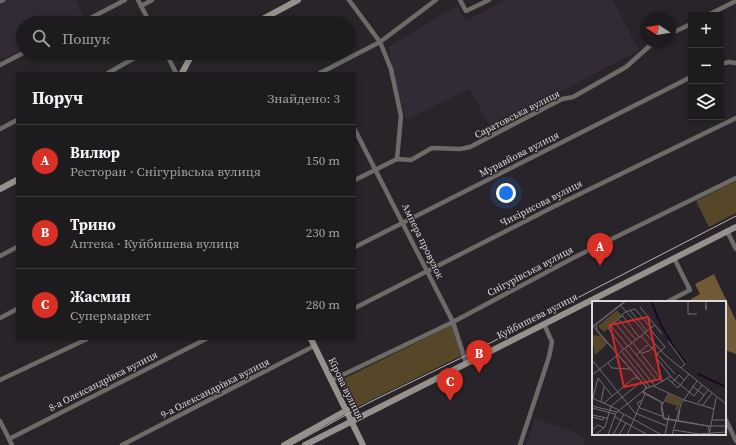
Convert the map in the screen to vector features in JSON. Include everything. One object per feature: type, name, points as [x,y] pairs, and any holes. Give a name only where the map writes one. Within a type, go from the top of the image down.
[{"type":"main road","points":[[268,16],[298,0]]},
{"type":"main road","points":[[183,72],[189,60]]},
{"type":"main road","points":[[0,189],[16,181]]},
{"type":"main road","name":"Куйбишева вулиця","points":[[305,445],[736,227]]},
{"type":"main road","name":"Кірова вулиця","points":[[311,340],[363,445]]},
{"type":"main road","points":[[284,445],[347,410]]},
{"type":"street","points":[[94,16],[125,0]]},
{"type":"street","points":[[138,0],[146,16]]},
{"type":"street","points":[[141,6],[152,0]]},
{"type":"street","points":[[349,0],[380,42],[391,69],[401,116],[397,159]]},
{"type":"street","points":[[356,55],[380,42],[436,0]]},
{"type":"street","points":[[460,0],[466,11],[489,0]]},
{"type":"street","points":[[714,12],[736,1]]},
{"type":"street","points":[[676,31],[688,25]]},
{"type":"street","name":"Саратовська вулиця","points":[[356,179],[397,159],[411,160],[432,148],[460,149],[484,141],[562,99],[573,97],[626,67],[647,48]]},
{"type":"street","points":[[0,65],[16,57]]},
{"type":"street","points":[[110,72],[131,60]]},
{"type":"street","points":[[170,60],[176,72]]},
{"type":"street","points":[[326,72],[348,60]]},
{"type":"street","points":[[724,63],[736,63]]},
{"type":"street","name":"Муравйова вулиця","points":[[356,247],[688,79]]},
{"type":"street","name":"Чикірисова вулиця","points":[[356,307],[553,207],[736,118]]},
{"type":"street","points":[[0,129],[16,121]]},
{"type":"street","name":"Ампера провулок","points":[[356,132],[404,223],[453,322],[466,363]]},
{"type":"street","name":"Снігурівська вулиця","points":[[332,380],[453,322],[575,257],[736,178]]},
{"type":"street","points":[[727,231],[736,249]]},
{"type":"street","points":[[0,256],[16,248]]},
{"type":"street","points":[[668,301],[690,290],[674,258]]},
{"type":"street","points":[[0,318],[16,310]]},
{"type":"street","points":[[520,445],[549,357],[552,342],[544,324]]},
{"type":"street","points":[[0,380],[85,340]]},
{"type":"street","name":"8-а Олександрівка вулиця","points":[[9,439],[204,340]]},
{"type":"street","name":"9-а Олександрівка вулиця","points":[[122,445],[314,346]]},
{"type":"street","points":[[726,420],[736,441]]},
{"type":"street","points":[[0,421],[12,445]]},
{"type":"shaded area","points":[[0,0],[76,0],[84,16],[16,16],[16,53],[0,61]]},
{"type":"shaded area","points":[[505,0],[613,0],[639,50],[492,129],[469,89],[406,120],[388,47],[456,6],[466,21]]},
{"type":"shaded area","points":[[736,181],[736,213],[709,227],[696,201]]},
{"type":"shaded area","points":[[714,274],[736,321],[736,354],[726,350],[726,301],[692,301],[691,299],[700,294],[695,284]]},
{"type":"shaded area","points":[[452,325],[461,356],[353,409],[339,381]]},
{"type":"shaded area","points":[[535,419],[570,430],[585,440],[583,445],[526,445]]},
{"type":"tram line","points":[[291,445],[368,403],[463,357],[736,216]]},
{"type":"place","name":"Вилюр","points":[[600,266]]},
{"type":"place","name":"Трино","points":[[479,373]]},
{"type":"place","name":"Жасмин","points":[[450,401]]}]
